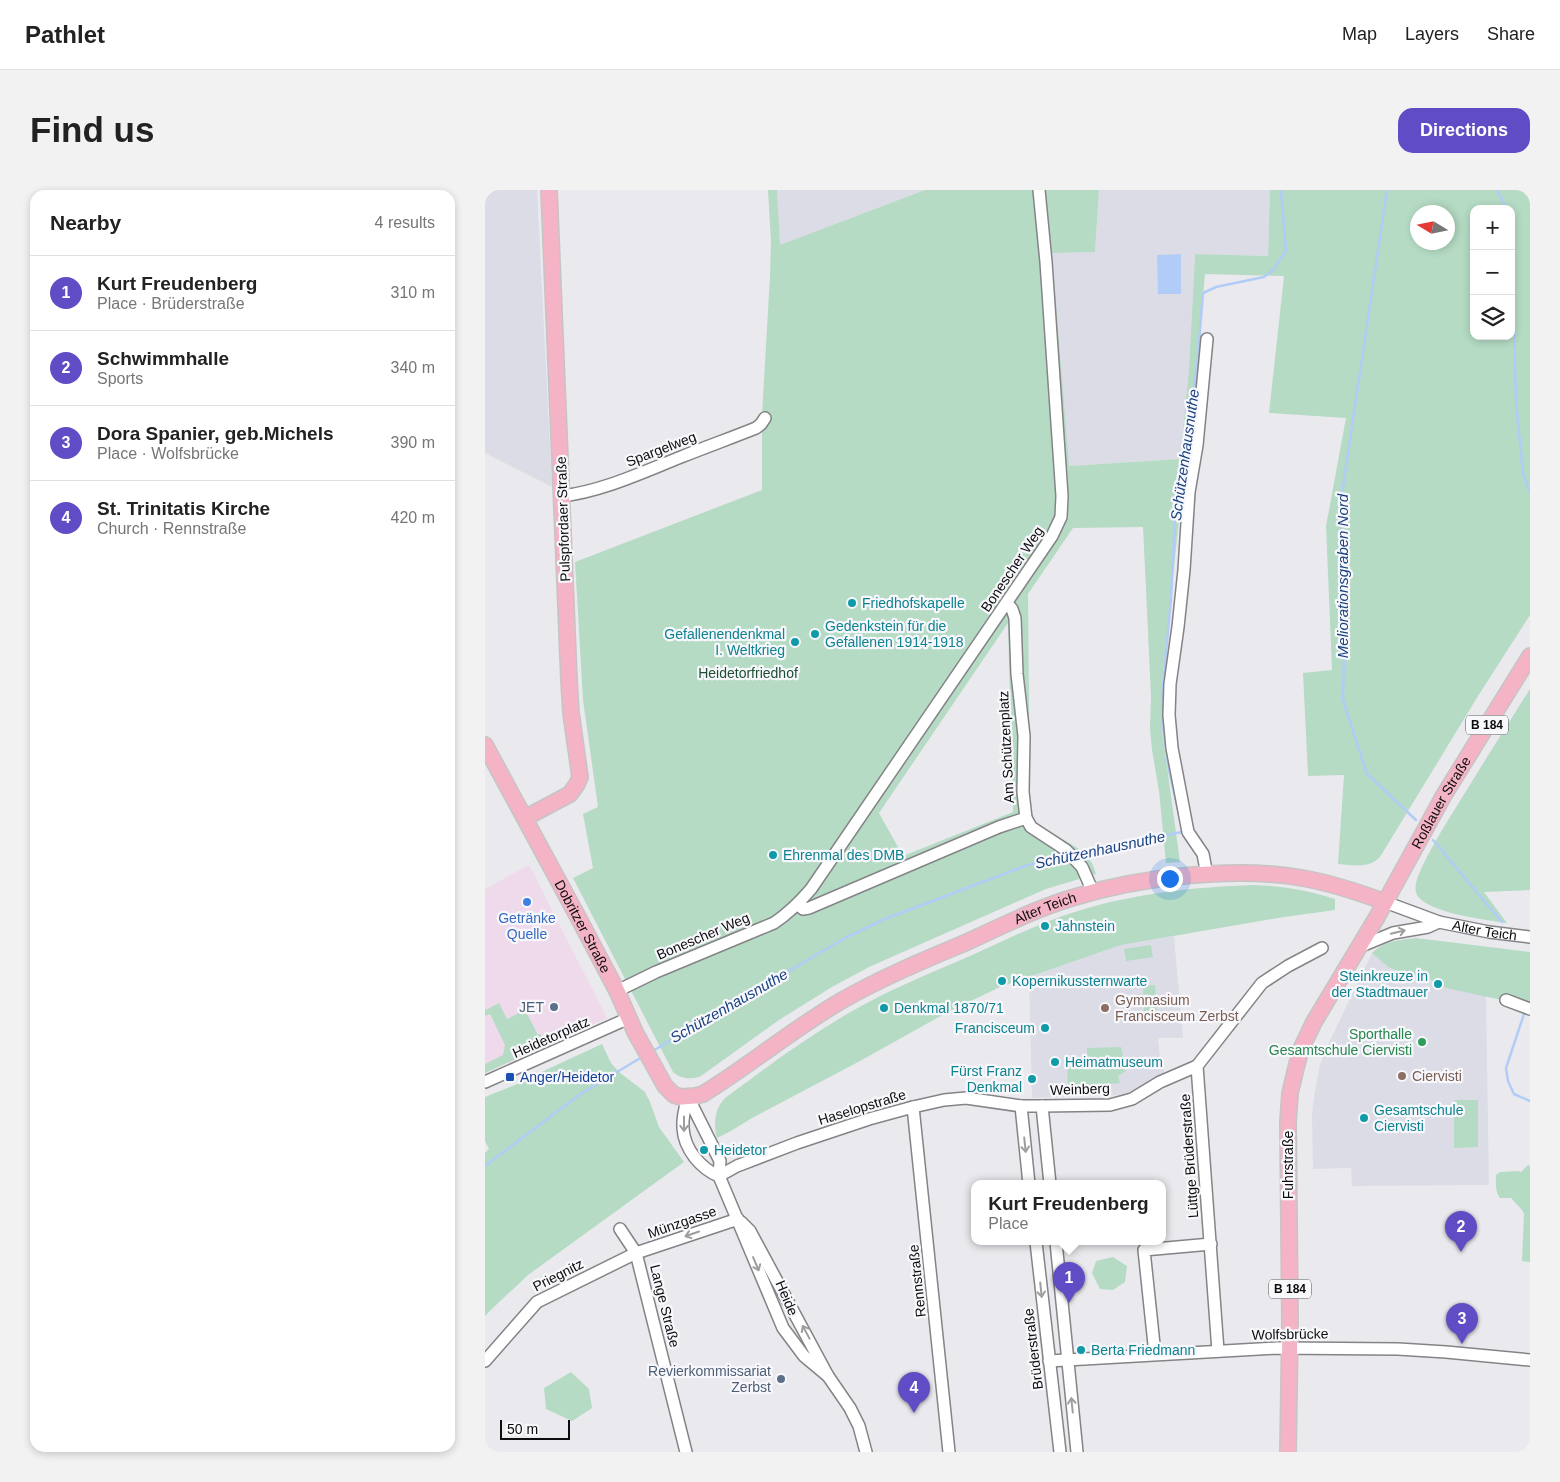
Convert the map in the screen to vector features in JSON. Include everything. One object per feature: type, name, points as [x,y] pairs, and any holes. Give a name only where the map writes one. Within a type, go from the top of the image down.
[{"type":"main road","name":"Pulspfordaer Straße","points":[[525,818],[570,794],[577,784],[579,777],[569,680],[549,190]]},
{"type":"main road","name":"Roßlauer Straße","points":[[1385,902],[1444,795],[1530,656]]},
{"type":"main road","name":"Dobritzer Straße","points":[[485,745],[617,991],[653,1065],[668,1090],[675,1095],[688,1097]]},
{"type":"main road","name":"Alter Teich","points":[[688,1097],[703,1094],[788,1035],[876,982],[1043,908],[1075,897],[1156,880],[1207,875],[1261,874],[1302,878],[1344,887],[1385,902]]},
{"type":"main road","name":"Fuhrstraße","points":[[1288,1452],[1290,1348],[1288,1139],[1290,1093],[1297,1064],[1307,1036],[1385,902]]},
{"type":"street","name":"Bonescher Weg","points":[[617,991],[656,972],[774,922],[787,915],[798,905],[811,889],[1053,536],[1061,517],[1062,505],[1046,262],[1039,190]]},
{"type":"street","points":[[1207,339],[1197,445],[1189,492],[1184,570],[1170,684],[1169,715],[1171,748],[1188,832],[1203,854],[1207,875]]},
{"type":"street","name":"Spargelweg","points":[[562,496],[611,484],[648,470],[756,428],[765,418]]},
{"type":"street","name":"Am Schützenplatz","points":[[1007,603],[1012,609],[1015,618],[1017,674],[1024,736],[1023,792],[1026,818],[1031,827],[1066,850],[1078,863],[1085,872],[1093,892]]},
{"type":"street","points":[[798,905],[803,909],[809,908],[999,827],[1026,818]]},
{"type":"street","name":"Alter Teich","points":[[1385,902],[1439,922],[1530,937]]},
{"type":"street","name":"Alter Teich","points":[[1359,947],[1393,933],[1428,928],[1439,922]]},
{"type":"street","name":"Weinberg","points":[[1021,1106],[1110,1105],[1132,1099],[1160,1082],[1197,1066],[1262,983],[1323,948]]},
{"type":"street","points":[[1506,1000],[1525,1007]]},
{"type":"street","name":"Heidetorplatz","points":[[485,1082],[632,1025]]},
{"type":"street","name":"Lüttge Brüderstraße","points":[[1197,1066],[1218,1351]]},
{"type":"street","points":[[688,1097],[683,1129],[686,1142],[693,1156],[711,1173],[719,1176]]},
{"type":"street","name":"Heide","points":[[688,1097],[720,1161],[719,1176],[783,1328],[804,1356],[828,1376]]},
{"type":"street","name":"Haselopstraße","points":[[719,1176],[737,1166],[797,1143],[913,1107],[955,1098],[1021,1106]]},
{"type":"street","points":[[1021,1106],[1029,1180]]},
{"type":"street","points":[[1042,1106],[1050,1180]]},
{"type":"street","name":"Rennstraße","points":[[913,1107],[949,1452]]},
{"type":"street","name":"Heide","points":[[738,1219],[750,1231],[828,1376],[853,1414],[859,1426],[866,1452]]},
{"type":"street","name":"Münzgasse","points":[[636,1253],[738,1219]]},
{"type":"street","name":"Lange Straße","points":[[620,1229],[636,1253],[686,1452]]},
{"type":"street","points":[[1155,1354],[1145,1250],[1211,1244]]},
{"type":"street","name":"Brüderstraße","points":[[1036,1245],[1060,1452]]},
{"type":"street","points":[[1055,1245],[1077,1452]]},
{"type":"street","name":"Priegnitz","points":[[485,1361],[537,1302],[636,1253]]},
{"type":"street","name":"Wolfsbrücke","points":[[1049,1361],[1290,1348],[1398,1349],[1530,1360]]},
{"type":"shaded area","points":[[485,190],[537,190],[552,487],[485,453]]},
{"type":"shaded area","points":[[777,190],[925,190],[780,246]]},
{"type":"shaded area","points":[[1099,190],[1270,190],[1268,256],[1195,254],[1189,369],[1180,459],[1068,466],[1052,253],[1095,252]]},
{"type":"shaded area","points":[[529,865],[607,1018],[485,1073],[485,889]]},
{"type":"shaded area","name":"Gymnasium Francisceum Zerbst","points":[[1174,936],[1183,1038],[1158,1038],[1160,1057],[1165,1075],[1126,1094],[1032,1098],[1029,977],[1121,945]]},
{"type":"shaded area","name":"Ciervisti","points":[[1372,953],[1388,967],[1405,974],[1427,978],[1446,988],[1486,996],[1489,1185],[1352,1186],[1351,1168],[1313,1169],[1312,1115],[1319,1068],[1325,1051]]},
{"type":"green space","name":"Heidetorfriedhof","points":[[768,190],[777,190],[780,245],[925,190],[1099,190],[1095,252],[1052,253],[1069,466],[1180,459],[1189,369],[1195,254],[1268,256],[1270,190],[1530,190],[1530,615],[1478,696],[1380,857],[1366,865],[1338,864],[1344,775],[1308,776],[1303,673],[1332,670],[1326,526],[1346,418],[1269,413],[1284,276],[1205,274],[1190,444],[1182,491],[1162,683],[1162,730],[1180,862],[1166,863],[1159,791],[1152,750],[1143,527],[1073,528],[1028,594],[1030,802],[1033,821],[1084,852],[1092,863],[1096,874],[1046,889],[869,967],[832,987],[779,1020],[701,1076],[687,1078],[673,1072],[573,878],[593,868],[583,814],[598,807],[583,700],[575,562],[762,490],[762,414],[771,242]],"holes":[[[1008,623],[1013,812],[903,856],[879,813]]]},
{"type":"green space","points":[[1530,689],[1530,890],[1484,892],[1507,923],[1472,918],[1432,907],[1416,893],[1415,888],[1418,876],[1445,825]]},
{"type":"green space","points":[[1254,885],[1295,889],[1335,899],[1335,910],[1121,945],[1000,987],[946,1013],[717,1138],[716,1116],[719,1106],[725,1098],[815,1034],[892,990],[1064,915],[1143,895],[1210,887]]},
{"type":"green space","points":[[1416,938],[1530,952],[1530,1006],[1446,988],[1427,978],[1405,974],[1388,967],[1372,953],[1382,946],[1398,940]]},
{"type":"green space","points":[[1151,945],[1153,957],[1126,961],[1124,949]]},
{"type":"green space","points":[[1155,985],[1157,1010],[1144,1011],[1143,986]]},
{"type":"green space","points":[[499,1003],[507,1019],[525,1010],[538,1035],[541,1034],[542,1038],[521,1048],[524,1055],[485,1073],[485,1064],[503,1055],[505,1045],[490,1014],[485,1016],[485,1008],[486,1010]]},
{"type":"green space","points":[[602,1044],[611,1063],[619,1072],[645,1092],[659,1127],[684,1162],[528,1275],[485,1316],[485,1153],[489,1149],[485,1141],[485,1097],[520,1083]]},
{"type":"green space","points":[[1121,1047],[1126,1071],[1118,1076],[1120,1083],[1068,1088],[1067,1061],[1087,1059],[1087,1048]]},
{"type":"green space","points":[[1454,1100],[1478,1100],[1478,1147],[1454,1148]]},
{"type":"green space","points":[[1528,1165],[1530,1166],[1530,1262],[1522,1261],[1524,1214],[1511,1198],[1500,1198],[1497,1193],[1496,1184],[1496,1175],[1500,1172],[1521,1172]]},
{"type":"green space","points":[[1113,1257],[1127,1266],[1125,1282],[1113,1290],[1100,1289],[1092,1273],[1096,1261]]},
{"type":"green space","points":[[571,1372],[589,1389],[592,1408],[572,1421],[546,1409],[544,1388]]},
{"type":"water","points":[[1181,254],[1181,294],[1158,294],[1157,255]]},
{"type":"waterway","name":"Schützenhausnuthe","points":[[1179,815],[1169,770],[1163,727],[1162,696],[1171,599],[1175,519],[1197,368],[1203,293],[1216,287],[1264,277],[1273,270],[1286,251],[1281,190]]},
{"type":"waterway","name":"Meliorationsgraben Nord","points":[[1387,190],[1340,507],[1344,650],[1343,700],[1367,774],[1416,820]]},
{"type":"waterway","points":[[1497,190],[1505,205]]},
{"type":"waterway","points":[[1512,250],[1516,401],[1523,474],[1530,492]]},
{"type":"waterway","name":"Schützenhausnuthe","points":[[1077,857],[1116,845],[1182,831]]},
{"type":"waterway","name":"Meliorationsgraben Nord","points":[[1433,840],[1502,922]]},
{"type":"waterway","name":"Schützenhausnuthe","points":[[651,1052],[845,938],[885,919],[1025,866],[1048,860],[1069,858]]},
{"type":"waterway","points":[[1525,1011],[1506,1068],[1508,1081],[1514,1094],[1530,1101]]},
{"type":"waterway","name":"Schützenhausnuthe","points":[[485,1166],[579,1095],[642,1057]]},
{"type":"place","name":"Friedhofskapelle","points":[[852,603]]},
{"type":"place","name":"Gedenkstein für die Gefallenen 1914-1918","points":[[815,634]]},
{"type":"place","name":"Gefallenendenkmal I. Weltkrieg","points":[[795,642]]},
{"type":"place","name":"Ehrenmal des DMB","points":[[773,855]]},
{"type":"place","name":"Getränke Quelle","points":[[527,902]]},
{"type":"place","name":"Jahnstein","points":[[1045,926]]},
{"type":"place","name":"Kopernikussternwarte","points":[[1002,981]]},
{"type":"place","name":"Steinkreuze in der Stadtmauer","points":[[1438,984]]},
{"type":"place","name":"JET","points":[[554,1007]]},
{"type":"place","name":"Denkmal 1870/71","points":[[884,1008]]},
{"type":"place","name":"Gymnasium Francisceum Zerbst","points":[[1105,1008]]},
{"type":"place","name":"Francisceum","points":[[1045,1028]]},
{"type":"place","name":"Sporthalle Gesamtschule Ciervisti","points":[[1422,1042]]},
{"type":"place","name":"Heimatmuseum","points":[[1055,1062]]},
{"type":"place","name":"Ciervisti","points":[[1402,1076]]},
{"type":"place","name":"Anger/Heidetor","points":[[510,1077]]},
{"type":"place","name":"Fürst Franz Denkmal","points":[[1032,1079]]},
{"type":"place","name":"Gesamtschule Ciervisti","points":[[1364,1118]]},
{"type":"place","name":"Heidetor","points":[[704,1150]]},
{"type":"place","name":"Schwimmhalle","points":[[1461,1252]]},
{"type":"place","name":"Kurt Freudenberg","points":[[1069,1303]]},
{"type":"place","name":"Dora Spanier, geb.Michels","points":[[1462,1344]]},
{"type":"place","name":"Berta Friedmann","points":[[1081,1350]]},
{"type":"place","name":"Revierkommissariat Zerbst","points":[[781,1379]]},
{"type":"place","name":"St. Trinitatis Kirche","points":[[914,1413]]}]
